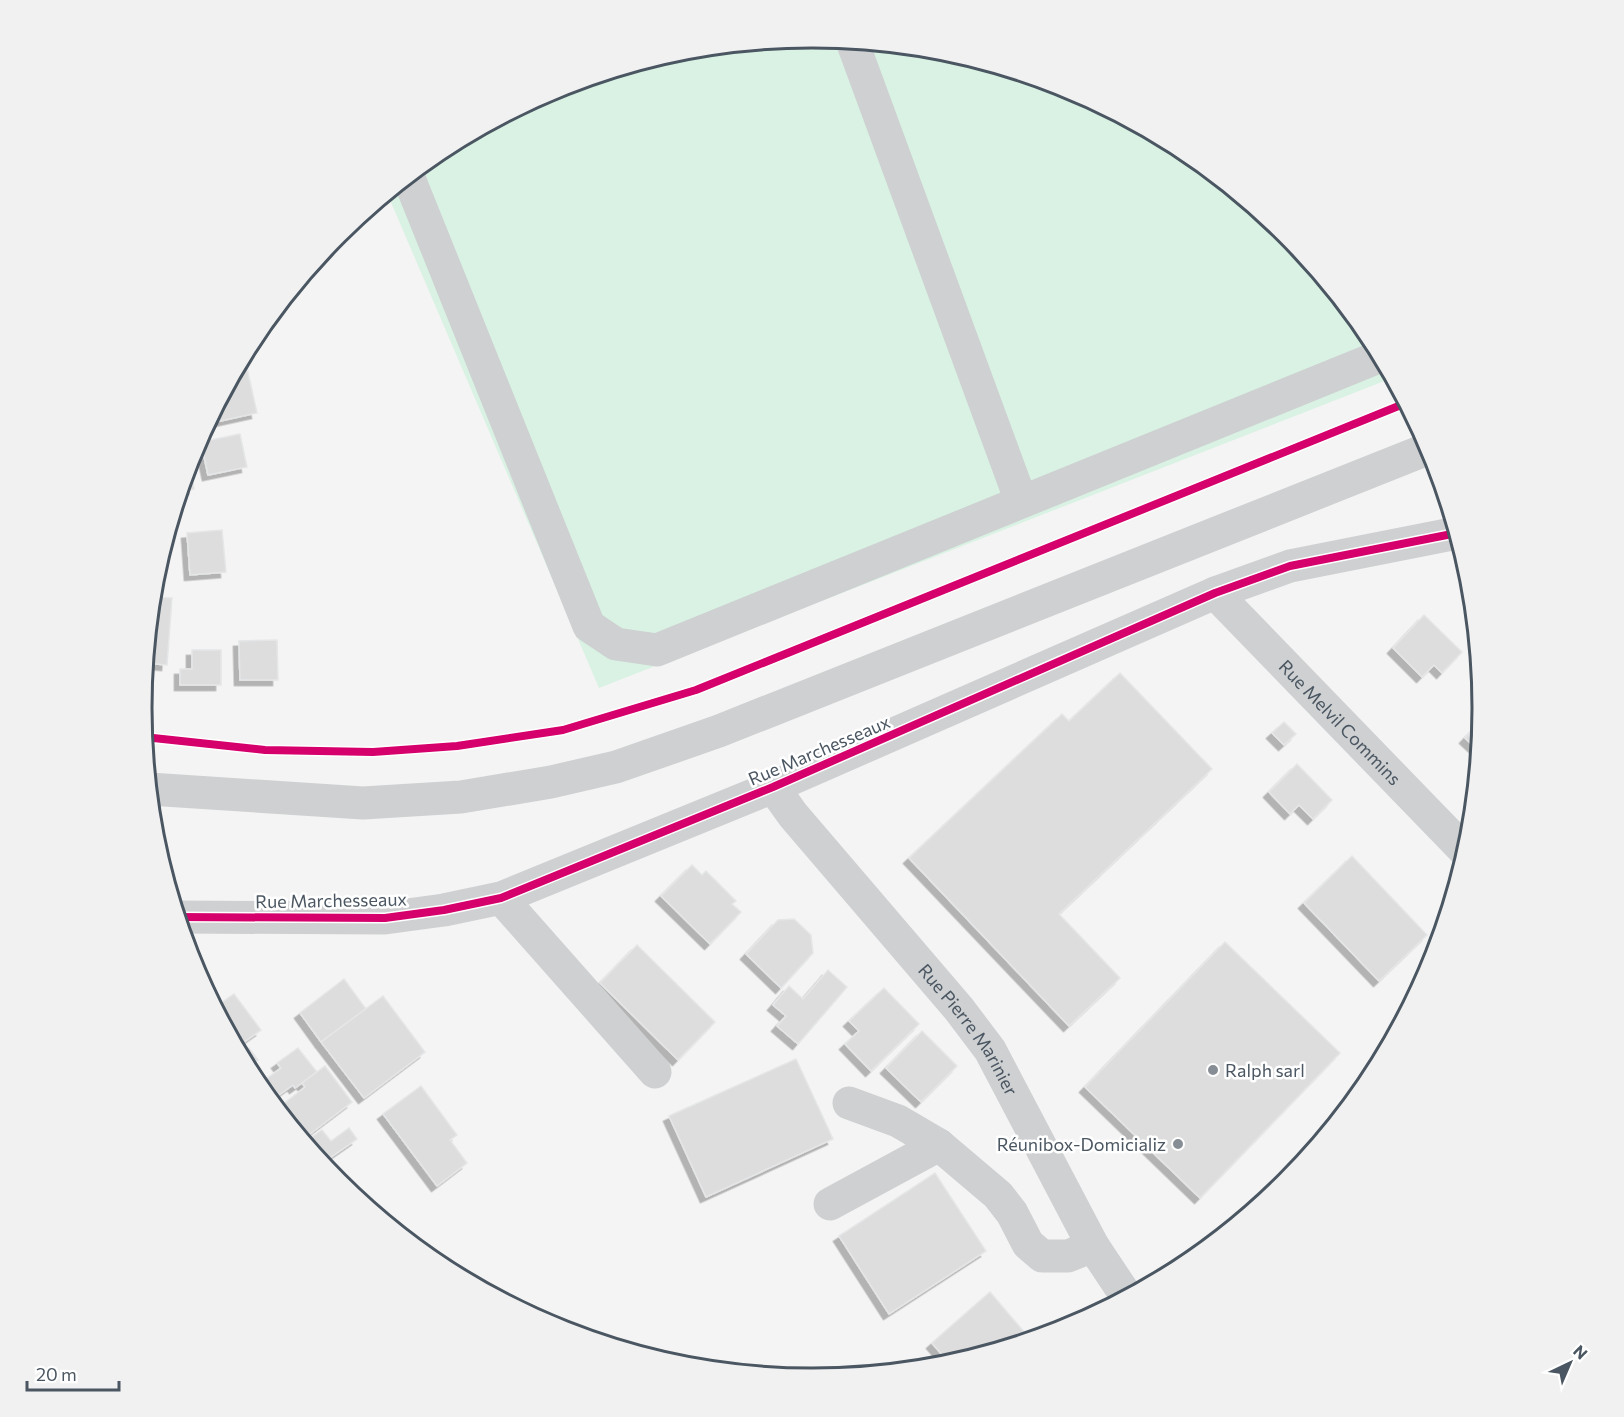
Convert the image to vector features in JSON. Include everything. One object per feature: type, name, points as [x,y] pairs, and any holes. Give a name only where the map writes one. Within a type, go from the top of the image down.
[{"type":"street","points":[[855,49],[1021,501]]},
{"type":"street","points":[[411,183],[589,626],[616,644],[657,650],[1372,360]]},
{"type":"street","points":[[156,789],[363,803],[460,797],[550,782],[615,767],[719,731],[1420,452]]},
{"type":"street","name":"Rue Marchesseaux","points":[[185,916],[385,918],[444,910],[501,898],[772,787],[1215,592],[1290,566],[1449,535]]},
{"type":"street","name":"Rue Melvil Commins","points":[[1215,592],[1458,844]]},
{"type":"street","name":"Rue Pierre Marinier","points":[[772,787],[959,1009],[990,1050],[1093,1246],[1123,1291]]},
{"type":"street","points":[[501,898],[655,1072]]},
{"type":"street","points":[[849,1103],[898,1120],[939,1145],[998,1195],[1012,1213],[1028,1244],[1041,1256],[1068,1256],[1093,1246]]},
{"type":"street","points":[[830,1204],[939,1145]]},
{"type":"green space","points":[[769,49],[855,49],[898,54],[941,61],[1024,83],[1065,98],[1142,136],[1214,184],[1279,241],[1309,273],[1336,306],[1385,381],[599,688],[390,201],[445,159],[482,136],[559,98],[600,83],[683,61]]},
{"type":"building","points":[[247,367],[257,413],[217,422]]},
{"type":"building","points":[[240,434],[247,467],[208,475],[203,453],[209,440]]},
{"type":"building","points":[[222,530],[226,572],[190,575],[187,533]]},
{"type":"building","points":[[161,597],[172,598],[167,665],[153,664]]},
{"type":"building","points":[[1424,615],[1462,652],[1442,673],[1434,665],[1422,677],[1393,648]]},
{"type":"building","points":[[277,640],[278,680],[240,680],[239,641]]},
{"type":"building","points":[[192,650],[221,650],[221,685],[180,685],[180,669],[192,669]]},
{"type":"building","points":[[1120,673],[1212,769],[1059,914],[1120,978],[1069,1026],[909,858],[1062,714],[1069,721]]},
{"type":"building","points":[[1284,722],[1296,734],[1284,745],[1272,733]]},
{"type":"building","points":[[1471,731],[1471,744],[1465,738]]},
{"type":"building","points":[[1297,764],[1332,800],[1313,819],[1299,805],[1290,814],[1269,792]]},
{"type":"building","points":[[1352,856],[1427,935],[1379,981],[1304,903]]},
{"type":"building","points":[[692,865],[702,875],[706,871],[736,901],[732,904],[741,912],[710,944],[661,896]]},
{"type":"building","points":[[794,919],[811,935],[813,953],[781,988],[746,954],[778,920]]},
{"type":"building","name":"Ralph sarl","points":[[1225,942],[1340,1053],[1200,1198],[1085,1087]]},
{"type":"building","points":[[637,945],[715,1022],[678,1060],[600,983]]},
{"type":"building","points":[[828,970],[847,987],[798,1044],[777,1026],[786,1016],[773,1005],[789,986],[803,999]]},
{"type":"building","points":[[344,979],[366,1009],[321,1042],[300,1013]]},
{"type":"building","points":[[884,988],[919,1024],[871,1071],[845,1044],[859,1031],[849,1021]]},
{"type":"building","points":[[234,994],[261,1030],[243,1043],[221,1003]]},
{"type":"building","points":[[383,996],[425,1052],[364,1098],[321,1042]]},
{"type":"building","points":[[922,1031],[957,1066],[921,1102],[886,1068]]},
{"type":"building","points":[[249,1048],[258,1060],[255,1062],[247,1050]]},
{"type":"building","points":[[298,1048],[317,1072],[295,1088],[293,1085],[279,1095],[266,1079],[281,1068],[277,1063]]},
{"type":"building","points":[[796,1059],[833,1139],[706,1197],[669,1116]]},
{"type":"building","points":[[325,1066],[352,1102],[308,1135],[283,1104],[305,1087],[302,1083]]},
{"type":"building","points":[[421,1086],[457,1135],[450,1140],[467,1163],[437,1186],[383,1114]]},
{"type":"building","points":[[349,1128],[357,1139],[329,1159],[310,1138],[322,1130],[331,1141]]},
{"type":"building","points":[[935,1173],[986,1251],[889,1314],[839,1236]]},
{"type":"building","points":[[990,1292],[1025,1333],[943,1356],[932,1343]]},
{"type":"cycle path","points":[[153,738],[265,750],[373,752],[457,746],[563,730],[696,690],[1399,406]]},
{"type":"cycle path","points":[[186,917],[385,918],[444,910],[501,898],[773,787],[1215,593],[1290,566],[1449,535]]},
{"type":"place","name":"Ralph sarl","points":[[1213,1070]]},
{"type":"place","name":"Réunibox-Domicializ","points":[[1178,1144]]}]
